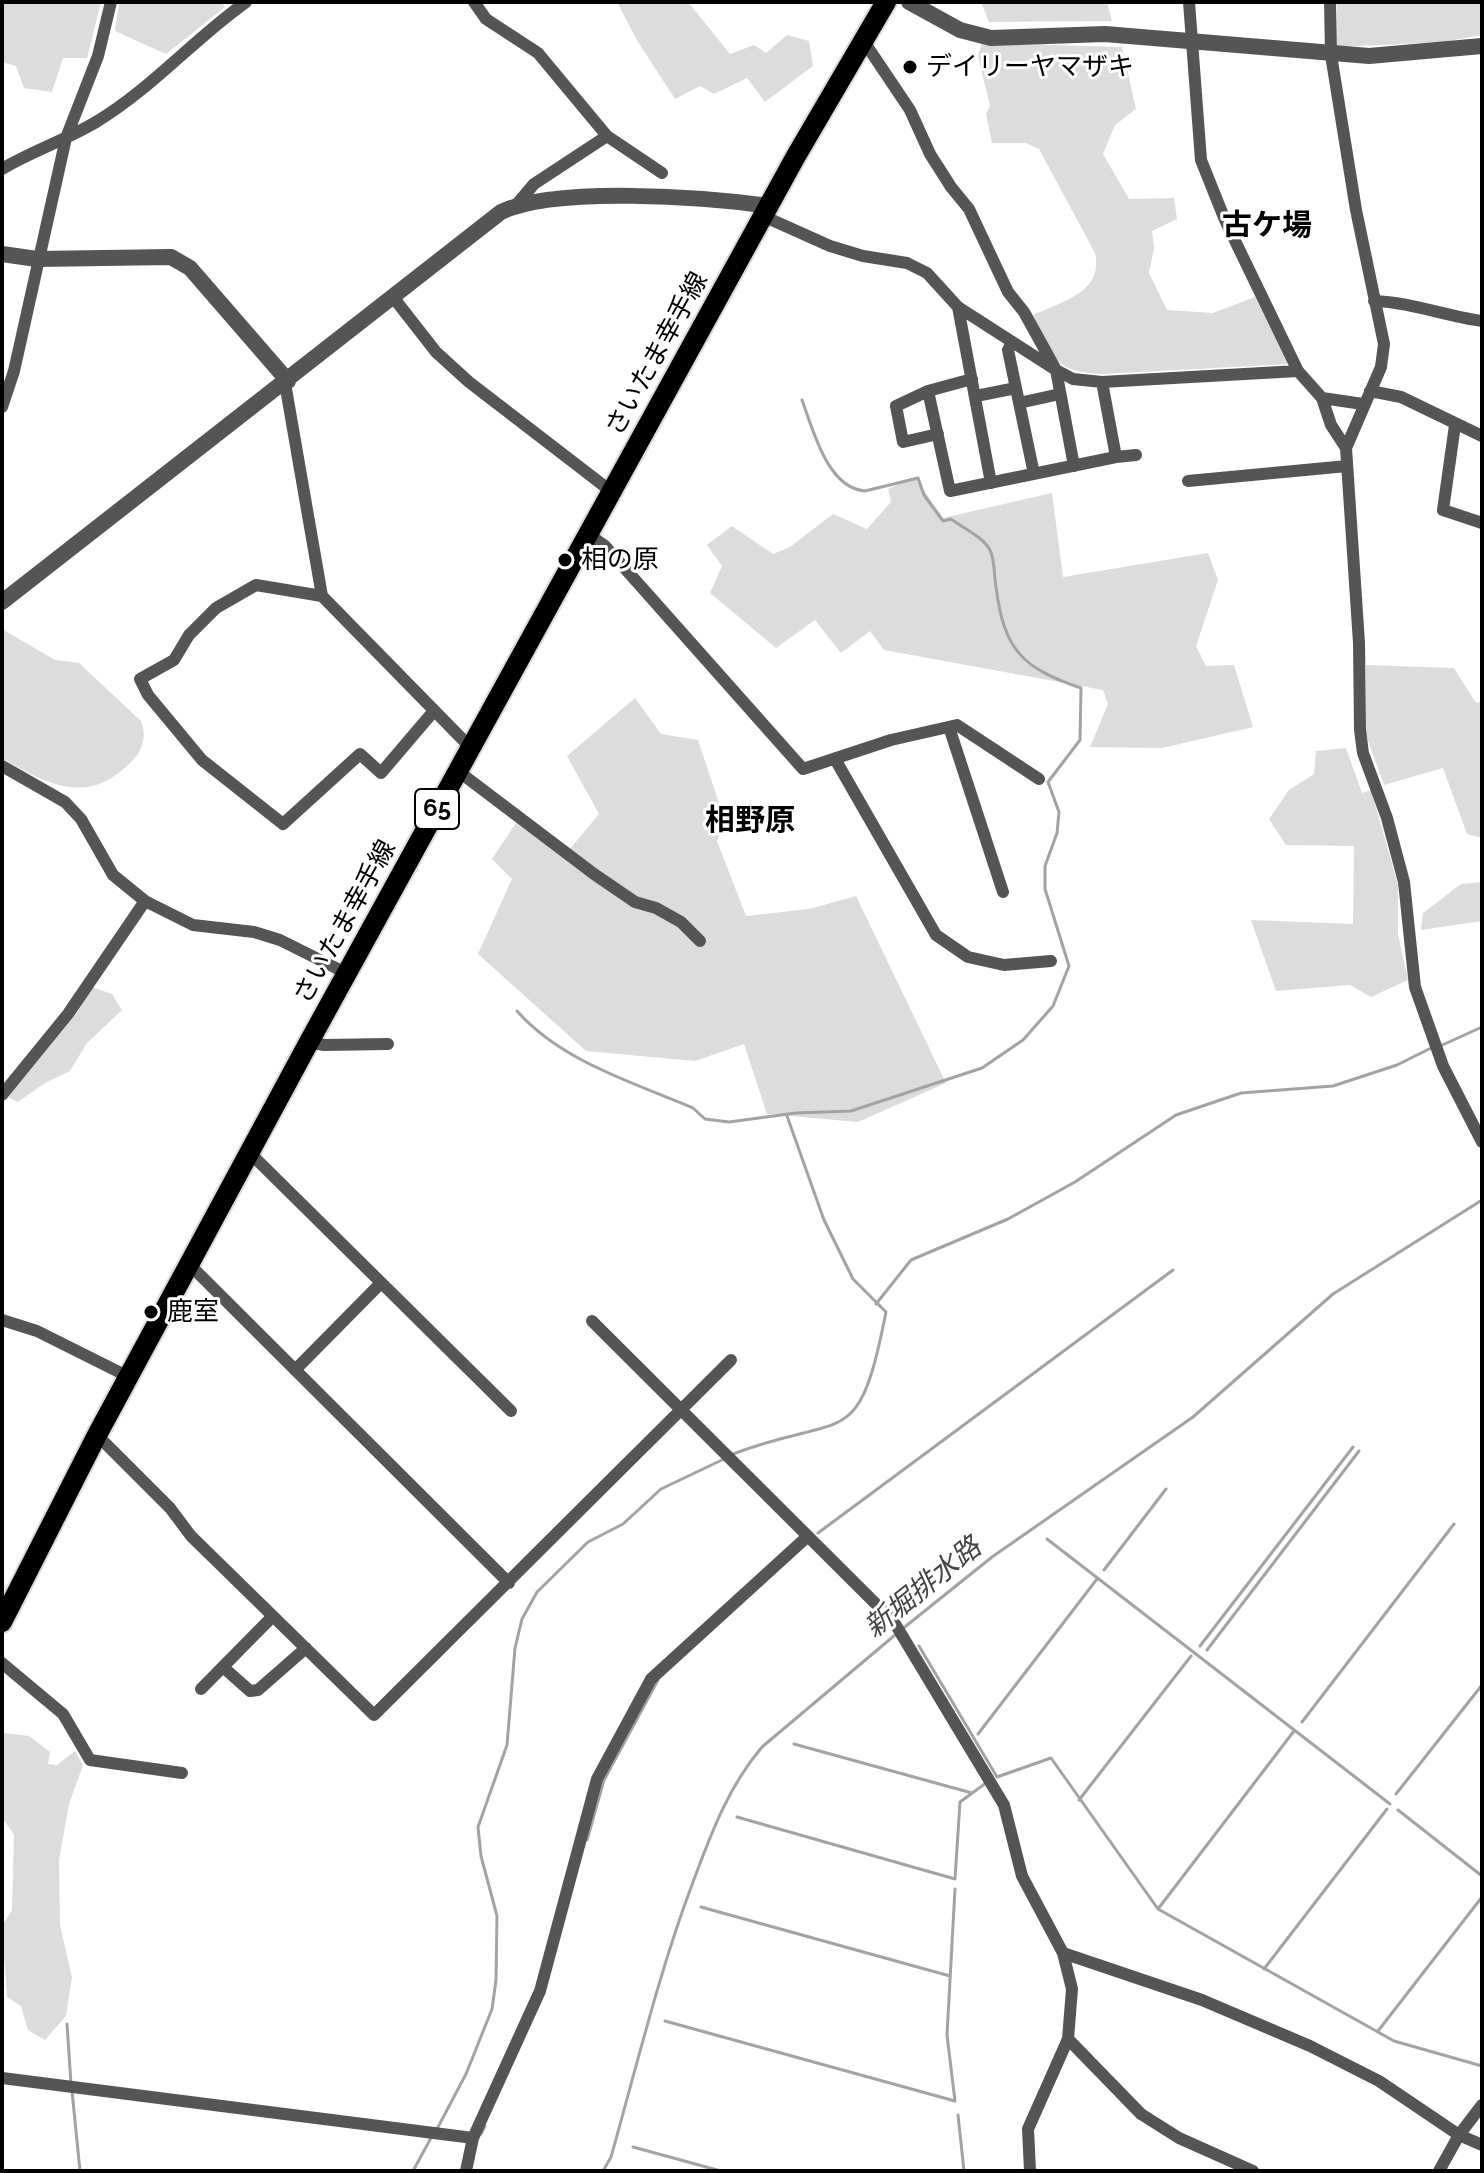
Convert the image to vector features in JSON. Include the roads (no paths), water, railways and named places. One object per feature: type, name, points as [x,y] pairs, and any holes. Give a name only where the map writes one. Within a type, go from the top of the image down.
[{"type":"main road","name":"さいたま幸手線","points":[[2,1622],[97,1435],[346,973],[863,40],[880,4]]},
{"type":"street","points":[[2,407],[14,371],[66,138],[98,56],[111,2]]},
{"type":"street","points":[[2,169],[98,122],[206,30],[246,2]]},
{"type":"street","points":[[474,2],[486,19],[538,53],[607,136],[662,173]]},
{"type":"street","points":[[909,2],[960,30],[991,38],[1105,34],[1369,56],[1482,46]]},
{"type":"street","points":[[1189,2],[1201,160],[1225,220],[1298,371],[1322,398],[1331,425],[1346,448]]},
{"type":"street","points":[[1330,2],[1331,55],[1384,344],[1381,367],[1346,448],[1363,753],[1387,818],[1404,882],[1415,987],[1443,1066],[1482,1142]]},
{"type":"street","points":[[863,40],[910,110],[930,154],[969,209],[1008,292],[1024,312],[1056,370],[1074,466]]},
{"type":"street","points":[[2,602],[489,220],[517,204],[534,184],[607,136]]},
{"type":"street","points":[[517,204],[612,197],[726,200],[766,211],[830,246],[907,263],[927,273],[958,307],[1073,379],[1102,382],[1298,371]]},
{"type":"street","points":[[2,254],[37,259],[161,255],[190,268],[242,324],[286,382],[322,596],[471,748]]},
{"type":"street","points":[[393,297],[436,352],[469,382],[612,492]]},
{"type":"street","points":[[1374,301],[1397,302],[1440,316],[1482,321]]},
{"type":"street","points":[[958,307],[991,483]]},
{"type":"street","points":[[1012,343],[1008,350],[1034,474]]},
{"type":"street","points":[[938,434],[903,442],[896,406],[928,391],[972,379]]},
{"type":"street","points":[[1102,382],[1116,457]]},
{"type":"street","points":[[976,396],[1016,388]]},
{"type":"street","points":[[928,391],[950,491],[1136,455]]},
{"type":"street","points":[[1370,391],[1401,397],[1482,436]]},
{"type":"street","points":[[1019,403],[1060,394]]},
{"type":"street","points":[[1322,398],[1363,404]]},
{"type":"street","points":[[1455,425],[1443,510],[1482,523]]},
{"type":"street","points":[[1188,481],[1347,466]]},
{"type":"street","points":[[588,534],[605,546],[803,769],[957,725],[1039,779]]},
{"type":"street","points":[[322,596],[256,585],[216,608],[189,635],[174,660],[140,679],[148,695],[202,760],[283,824],[360,754],[381,773],[433,712]]},
{"type":"street","points":[[949,727],[1003,892]]},
{"type":"street","points":[[835,759],[936,935],[968,957],[1004,965],[1051,961]]},
{"type":"street","points":[[2,766],[65,802],[81,819],[113,875],[145,901],[193,925],[254,932],[280,940],[346,973]]},
{"type":"street","points":[[458,771],[594,874],[635,902],[674,918],[700,941]]},
{"type":"street","points":[[2,1095],[68,1014],[145,901]]},
{"type":"street","points":[[309,1042],[324,1045],[388,1044]]},
{"type":"street","points":[[249,1152],[511,1411]]},
{"type":"street","points":[[189,1264],[509,1583]]},
{"type":"street","points":[[295,1370],[381,1283]]},
{"type":"street","points":[[2,1320],[37,1331],[129,1377]]},
{"type":"street","points":[[592,1321],[894,1622],[1004,1805],[1022,1876],[1063,1953],[1072,1989],[1068,2039],[1028,2129],[1030,2171]]},
{"type":"street","points":[[97,1435],[170,1508],[191,1536],[374,1715],[731,1360]]},
{"type":"street","points":[[466,2171],[473,2138],[540,1991],[570,1870],[597,1779],[641,1693],[651,1679],[808,1536]]},
{"type":"street","points":[[201,1689],[273,1616]]},
{"type":"street","points":[[223,1667],[250,1691],[258,1690],[306,1648]]},
{"type":"street","points":[[2,1663],[63,1714],[90,1760],[182,1773]]},
{"type":"street","points":[[1063,1953],[1225,2009],[1310,2046],[1379,2081],[1459,2135],[1482,2145]]},
{"type":"street","points":[[1068,2039],[1141,2114],[1179,2138],[1253,2171]]},
{"type":"street","points":[[2,2078],[473,2138]]},
{"type":"street","points":[[1439,2171],[1459,2135],[1482,2105]]},
{"type":"waterway","points":[[517,1011],[554,1044],[576,1057],[693,1108],[705,1119],[729,1122],[796,1113],[851,1111],[982,1068],[1023,1040],[1053,1006],[1069,966],[1045,889],[1045,866],[1057,833],[1059,812],[1048,782],[1080,740],[1081,688],[1044,673],[1019,654],[1004,627],[994,563],[987,545],[951,519],[943,521],[924,495],[918,478],[865,491],[841,480],[823,455],[802,400]]},
{"type":"waterway","points":[[1438,1047],[1482,1027]]},
{"type":"waterway","points":[[876,1304],[911,1260],[1008,1219],[1075,1182],[1176,1115],[1241,1093],[1333,1086],[1397,1065],[1431,1048]]},
{"type":"waterway","points":[[733,1454],[824,1428],[842,1420],[855,1408],[866,1388],[886,1312],[853,1279],[824,1220],[787,1116]]},
{"type":"waterway","name":"新堀排水路","points":[[901,1630],[992,1557],[1193,1417],[1333,1294],[1482,1200]]},
{"type":"waterway","points":[[818,1533],[1173,1270]]},
{"type":"waterway","points":[[1200,1646],[1353,1447]]},
{"type":"waterway","points":[[1207,1650],[1359,1451]]},
{"type":"waterway","points":[[437,2129],[466,2074],[492,2009],[496,1980],[497,1916],[481,1856],[478,1827],[507,1745],[515,1648],[522,1619],[537,1592],[588,1542],[623,1524],[661,1489],[724,1459]]},
{"type":"waterway","points":[[1104,1570],[1166,1489]]},
{"type":"waterway","points":[[1302,1722],[1454,1524]]},
{"type":"waterway","points":[[1047,1539],[1390,1804]]},
{"type":"waterway","points":[[978,1734],[1097,1579]]},
{"type":"waterway","name":"新堀排水路","points":[[603,2171],[611,2157],[681,1916],[707,1846],[739,1778],[762,1747],[895,1635]]},
{"type":"waterway","points":[[919,1646],[997,1777],[1051,1758],[1158,1909],[1394,2041],[1482,2066]]},
{"type":"waterway","points":[[1079,1800],[1191,1656]]},
{"type":"waterway","points":[[587,1840],[604,1780],[658,1680]]},
{"type":"waterway","points":[[1396,1794],[1482,1685]]},
{"type":"waterway","points":[[1158,1909],[1294,1731]]},
{"type":"waterway","points":[[794,1744],[972,1793]]},
{"type":"waterway","points":[[737,1817],[955,1879],[960,1802],[986,1783]]},
{"type":"waterway","points":[[1264,1969],[1387,1809]]},
{"type":"waterway","points":[[1398,1810],[1482,1876]]},
{"type":"waterway","points":[[665,2021],[955,2101],[947,2035],[955,1889]]},
{"type":"waterway","points":[[1378,2031],[1482,1897]]},
{"type":"waterway","points":[[701,1907],[950,1976]]},
{"type":"waterway","points":[[67,2024],[71,2084]]},
{"type":"waterway","points":[[72,2091],[80,2171]]},
{"type":"waterway","points":[[958,2115],[964,2171]]},
{"type":"waterway","points":[[481,2134],[485,2126]]},
{"type":"waterway","points":[[413,2171],[432,2136]]},
{"type":"waterway","points":[[633,2147],[721,2171]]},
{"type":"place","name":"デイリーヤマザキ","points":[[910,67]]},
{"type":"place","name":"相の原","points":[[565,560]]},
{"type":"place","name":"鹿室","points":[[151,1312]]},
{"type":"district","name":"古ケ場","points":[[1267,226]]},
{"type":"district","name":"相野原","points":[[750,821]]}]
